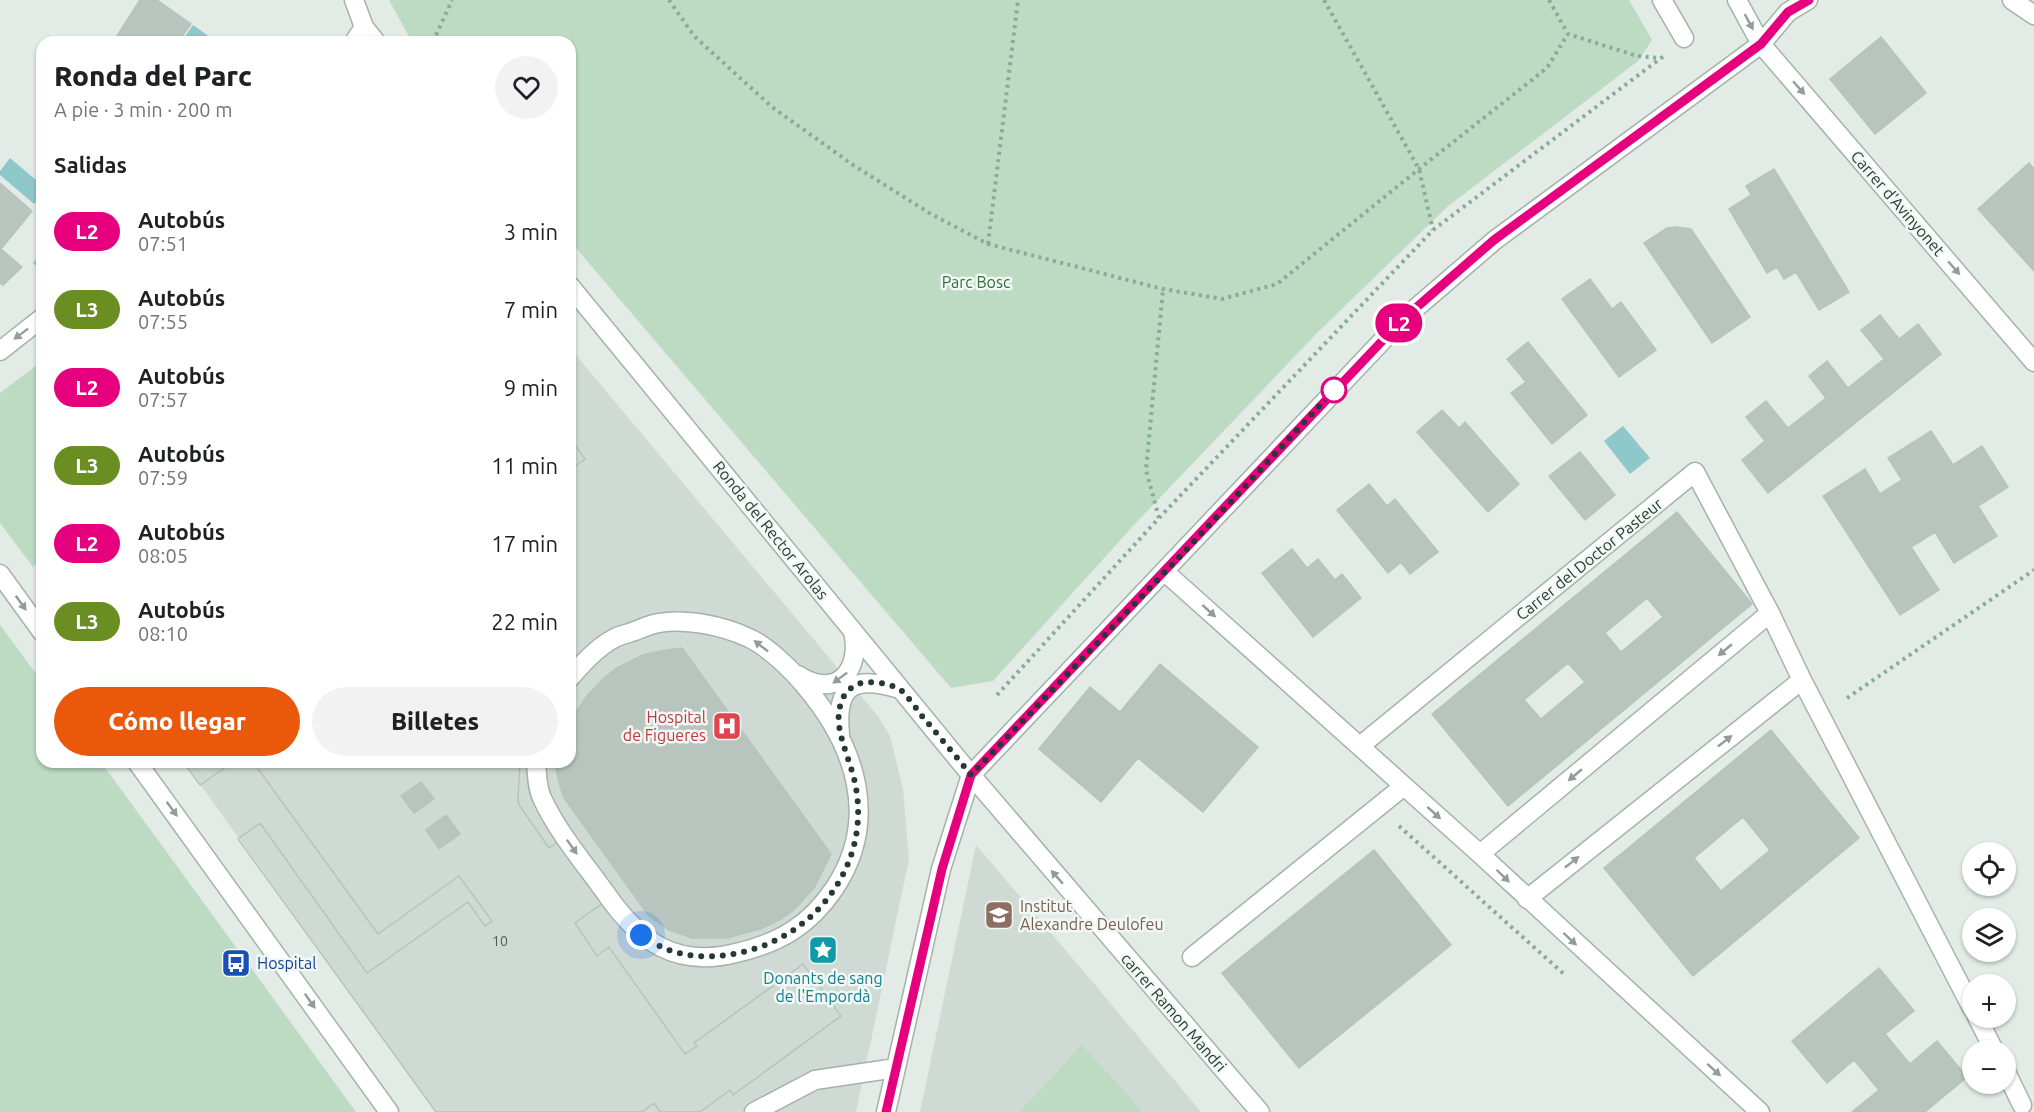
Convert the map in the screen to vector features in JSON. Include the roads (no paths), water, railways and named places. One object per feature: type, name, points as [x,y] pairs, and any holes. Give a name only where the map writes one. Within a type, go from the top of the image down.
[{"type":"street","points":[[354,0],[359,34]]},
{"type":"street","points":[[1662,0],[1684,38]]},
{"type":"street","name":"Carrer d'Avinyonet","points":[[1737,0],[1761,44],[2034,362]]},
{"type":"street","points":[[886,1112],[942,869],[971,775],[1402,320],[1494,240],[1761,44],[1788,12],[1809,0]]},
{"type":"street","points":[[2012,0],[2034,15]]},
{"type":"street","name":"Ronda del Rector Arolas","points":[[576,293],[971,775]]},
{"type":"street","points":[[0,351],[36,323]]},
{"type":"street","name":"Carrer del Doctor Pasteur","points":[[1360,746],[1695,472],[1770,613],[1802,680],[1962,989]]},
{"type":"street","points":[[1165,572],[1480,854],[1760,1112]]},
{"type":"street","points":[[0,574],[36,624]]},
{"type":"street","points":[[1480,854],[1770,613]]},
{"type":"street","points":[[576,671],[614,638],[659,622],[706,623],[751,638],[804,679],[819,685],[828,685],[840,681],[852,663],[857,647],[854,631]]},
{"type":"street","points":[[537,768],[541,797],[565,836],[632,927],[663,949],[682,954],[704,957],[726,956],[763,946],[789,934],[809,920],[821,907],[840,880],[849,860],[860,816],[849,757],[840,736],[820,703],[792,671]]},
{"type":"street","points":[[1527,899],[1802,680]]},
{"type":"street","points":[[840,736],[838,715],[844,694],[850,688],[869,682],[900,689]]},
{"type":"street","points":[[141,768],[389,1112]]},
{"type":"street","name":"carrer Ramon Mandri","points":[[971,775],[1260,1112]]},
{"type":"street","points":[[1192,957],[1404,786]]},
{"type":"street","points":[[754,1112],[815,1080],[896,1068]]},
{"type":"water","points":[[193,25],[209,36],[185,36]]},
{"type":"water","points":[[10,158],[36,180],[36,202],[34,204],[0,175],[0,171]]},
{"type":"water","points":[[1623,426],[1650,458],[1630,474],[1604,441]]},
{"type":"place","name":"Hospital de Figueres","points":[[727,726]]},
{"type":"place","name":"Institut Alexandre Deulofeu","points":[[999,915]]},
{"type":"place","name":"Donants de sang de l'Empordà","points":[[823,950]]},
{"type":"place","name":"Hospital","points":[[236,963]]},
{"type":"park label","name":"Parc Bosc","points":[[976,282]]}]
